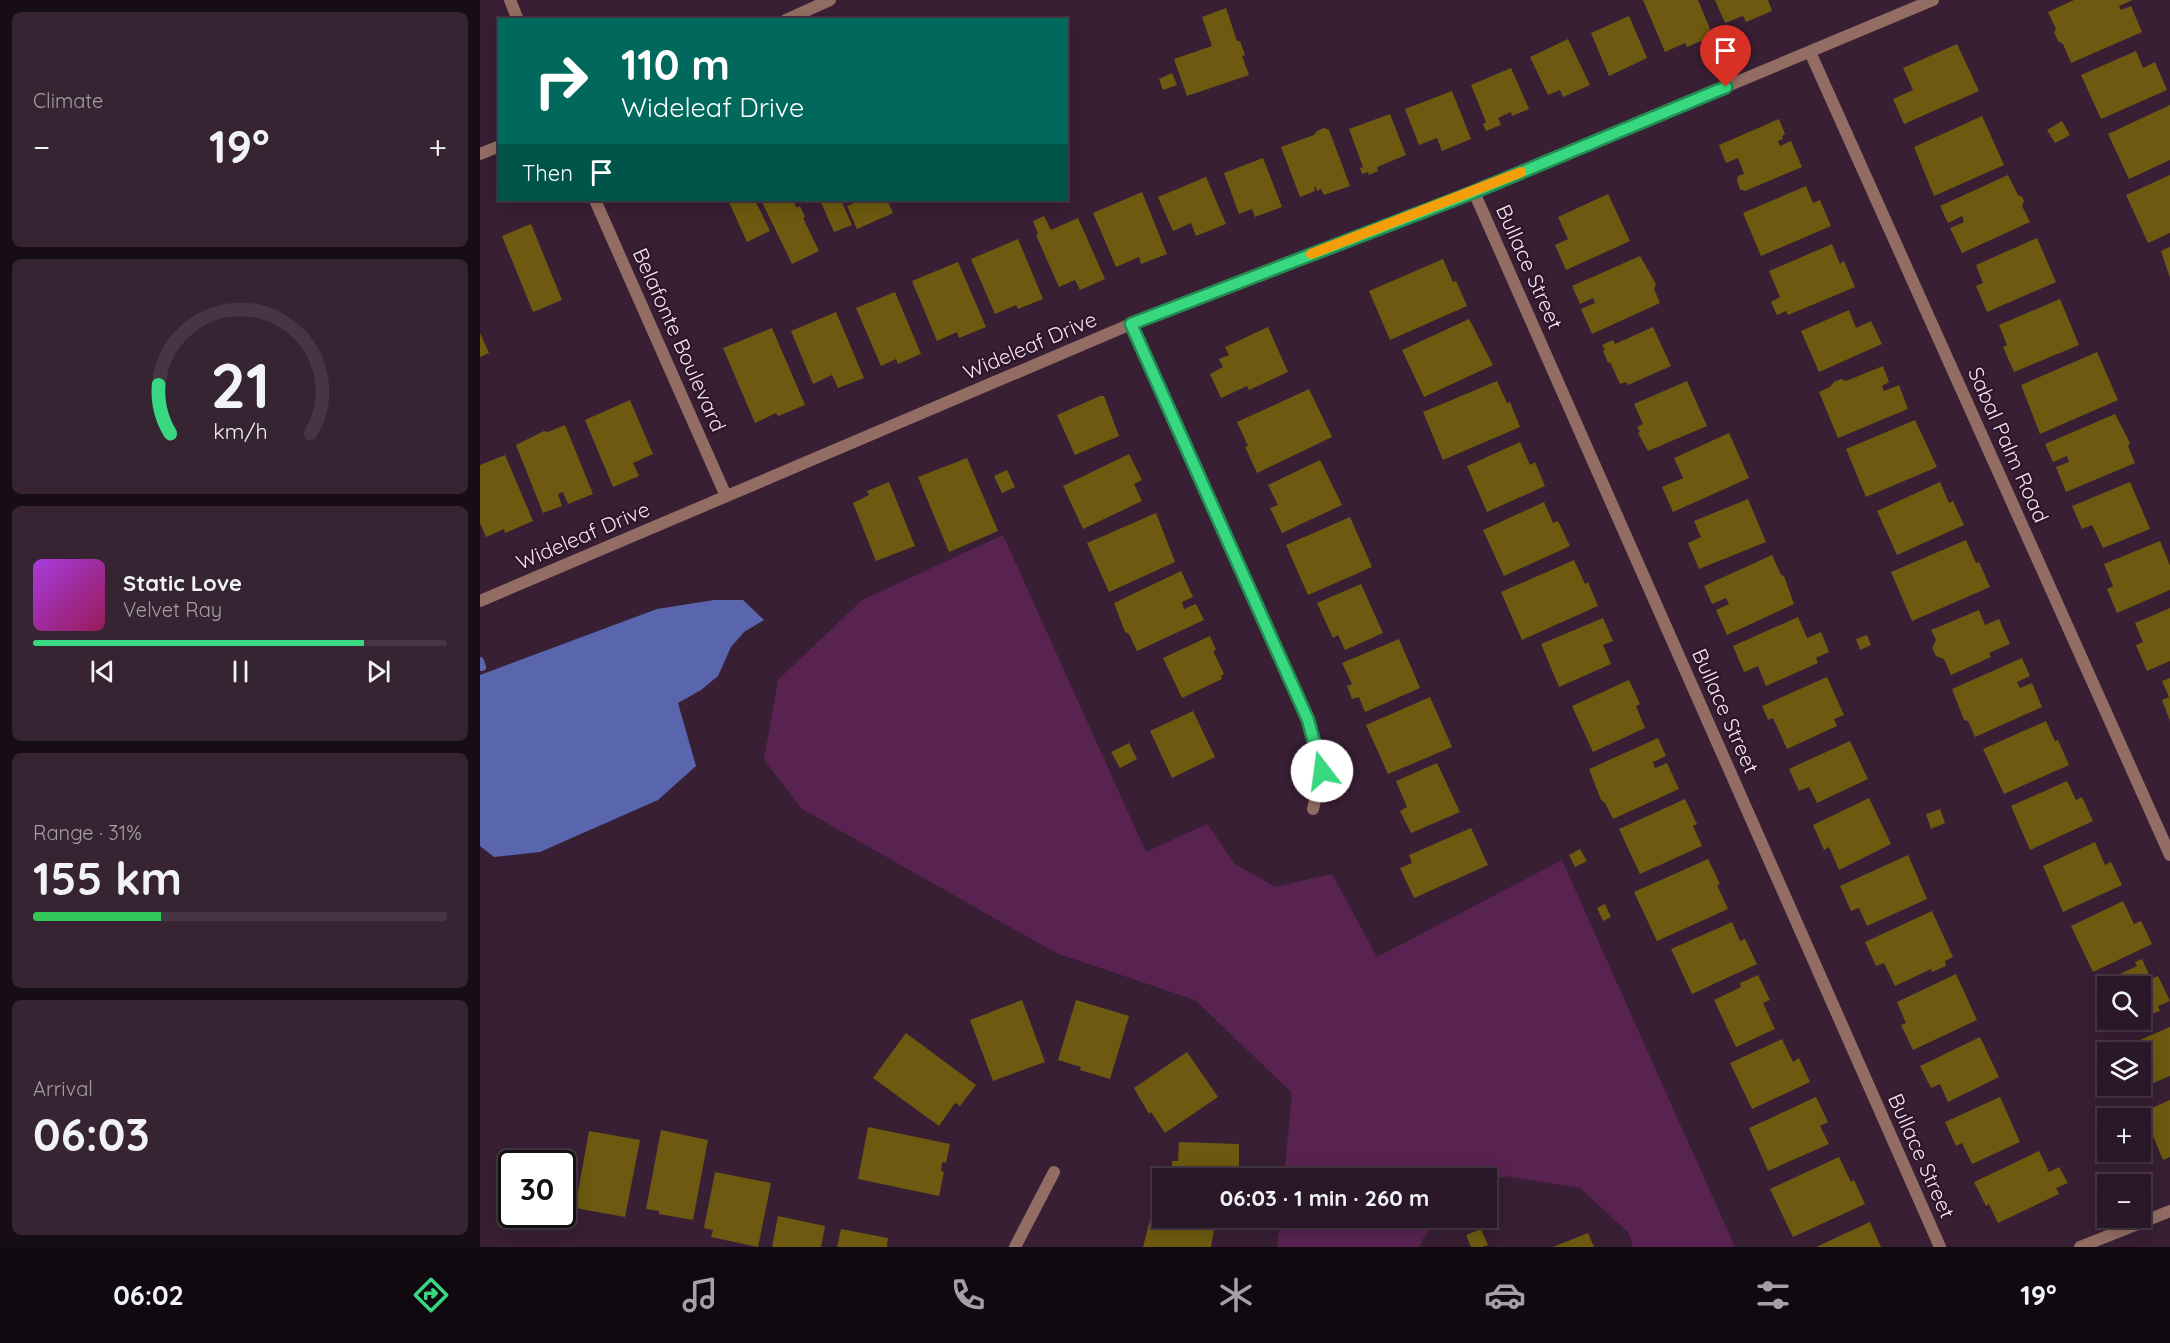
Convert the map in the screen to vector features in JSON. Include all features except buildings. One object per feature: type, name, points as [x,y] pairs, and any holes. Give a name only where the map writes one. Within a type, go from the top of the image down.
[{"type":"street","points":[[510,0],[517,18]]},
{"type":"street","points":[[790,18],[830,0]]},
{"type":"street","name":"Wideleaf Drive","points":[[480,601],[1131,324],[1474,192],[1933,0]]},
{"type":"street","name":"Sabal Palm Road","points":[[1810,52],[2170,855]]},
{"type":"street","points":[[480,154],[498,147]]},
{"type":"street","name":"Bullace Street","points":[[1474,192],[1940,1247]]},
{"type":"street","name":"Belafonte Boulevard","points":[[595,201],[726,496]]},
{"type":"street","points":[[1131,324],[1308,720],[1322,771],[1313,809]]},
{"type":"street","points":[[1015,1247],[1054,1172]]},
{"type":"street","points":[[2080,1247],[2170,1211]]},
{"type":"shaded area","points":[[1003,535],[1146,852],[1207,824],[1235,864],[1275,887],[1332,874],[1377,957],[1562,860],[1735,1247],[1633,1247],[1628,1232],[1580,1188],[1506,1176],[1497,1179],[1497,1168],[1285,1168],[1292,1093],[1195,1000],[1056,953],[802,809],[764,760],[778,680],[862,600]]},
{"type":"shaded area","points":[[1279,1228],[1432,1228],[1422,1240],[1420,1247],[1277,1247]]},
{"type":"water","points":[[714,600],[743,600],[764,620],[744,632],[731,647],[718,676],[701,690],[678,703],[696,766],[658,800],[540,852],[494,857],[480,846],[480,675],[657,609]]},
{"type":"waterway","points":[[480,661],[482,667]]},
{"type":"slow traffic","points":[[1311,254],[1521,172]]},
{"type":"route","points":[[1322,771],[1308,720],[1131,324],[1474,192],[1726,87]]}]
